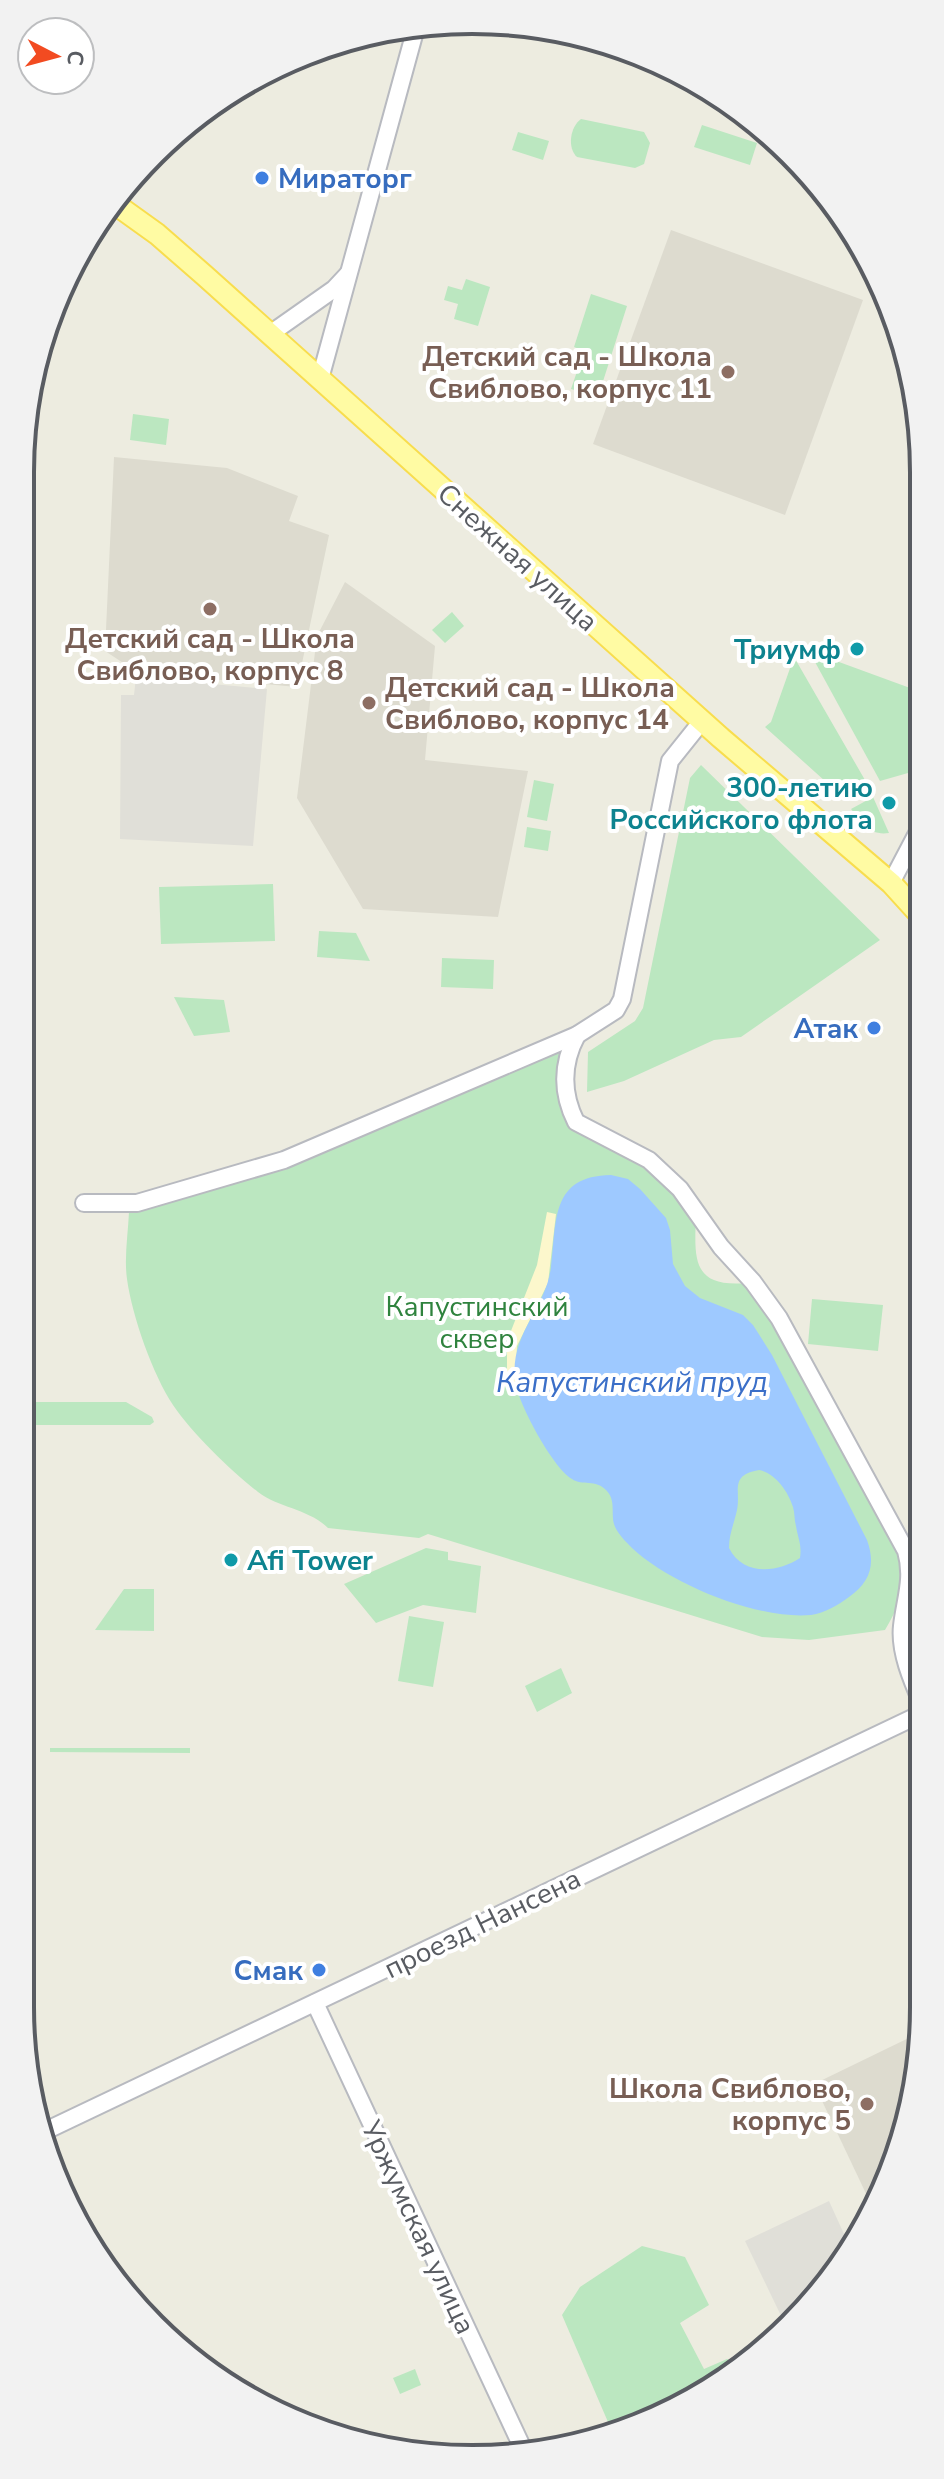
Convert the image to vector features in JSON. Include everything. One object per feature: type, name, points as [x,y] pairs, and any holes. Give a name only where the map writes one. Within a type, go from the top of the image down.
[{"type":"main road","name":"Снежная улица","points":[[122,209],[157,234],[702,721],[891,883],[910,904]]},
{"type":"street","points":[[320,379],[413,38]]},
{"type":"street","points":[[270,334],[334,289],[349,273]]},
{"type":"street","points":[[84,1203],[137,1203],[284,1160],[577,1035],[616,1010],[622,999],[670,761],[702,721]]},
{"type":"street","points":[[891,883],[910,848]]},
{"type":"street","points":[[577,1035],[565,1062],[567,1093],[576,1122],[649,1160],[680,1189],[721,1247],[753,1282],[779,1318],[906,1551],[910,1564]]},
{"type":"street","points":[[910,1585],[901,1629],[910,1668]]},
{"type":"street","name":"проезд Нансена","points":[[51,2128],[910,1719]]},
{"type":"street","name":"Уржумская улица","points":[[315,2003],[520,2442]]},
{"type":"shaded area","name":"Детский сад - Школа Свиблово, корпус 11","points":[[671,230],[863,300],[785,515],[593,444]]},
{"type":"shaded area","name":"Детский сад - Школа Свиблово, корпус 8","points":[[114,457],[227,468],[298,496],[289,521],[329,535],[297,687],[137,672],[105,651]]},
{"type":"shaded area","name":"Детский сад - Школа Свиблово, корпус 14","points":[[345,582],[435,646],[425,760],[528,771],[498,917],[363,909],[297,798],[317,636]]},
{"type":"shaded area","points":[[136,677],[267,689],[253,846],[120,839],[121,695],[134,695]]},
{"type":"shaded area","name":"Школа Свиблово, корпус 5","points":[[909,2038],[895,2120],[867,2196],[814,2084]]},
{"type":"shaded area","points":[[829,2201],[845,2236],[819,2274],[782,2317],[745,2241]]},
{"type":"green space","points":[[581,119],[644,132],[650,143],[644,164],[635,168],[577,157],[571,138],[574,127]]},
{"type":"green space","points":[[702,125],[757,143],[750,165],[694,147]]},
{"type":"green space","points":[[518,132],[549,141],[543,160],[512,150]]},
{"type":"green space","points":[[466,279],[490,287],[478,326],[454,319],[458,304],[444,300],[448,286],[462,290]]},
{"type":"green space","points":[[591,294],[627,306],[598,397],[571,389],[584,351],[574,347]]},
{"type":"green space","points":[[133,414],[169,419],[166,445],[130,440]]},
{"type":"green space","points":[[452,612],[464,626],[445,643],[432,630]]},
{"type":"green space","points":[[809,651],[910,688],[910,772],[880,781]]},
{"type":"green space","points":[[794,657],[869,787],[845,799],[765,727],[771,722]]},
{"type":"green space","points":[[701,765],[880,940],[741,1037],[714,1040],[624,1081],[587,1092],[588,1052],[635,1021],[643,1008],[690,778]]},
{"type":"green space","points":[[534,780],[554,784],[547,821],[527,817]]},
{"type":"green space","points":[[873,797],[889,833],[871,830],[851,809]]},
{"type":"green space","points":[[527,827],[551,831],[548,851],[524,847]]},
{"type":"green space","points":[[273,884],[275,941],[161,944],[159,887]]},
{"type":"green space","points":[[319,931],[356,933],[370,961],[317,957]]},
{"type":"green space","points":[[442,958],[494,960],[493,989],[441,987]]},
{"type":"green space","points":[[174,997],[224,1000],[230,1032],[194,1036]]},
{"type":"green space","name":"Капустинский сквер","points":[[562,1046],[567,1112],[653,1169],[696,1217],[697,1259],[707,1276],[716,1281],[748,1283],[767,1305],[902,1552],[902,1592],[885,1630],[809,1640],[762,1637],[428,1534],[419,1538],[328,1528],[312,1517],[266,1497],[247,1483],[201,1439],[165,1392],[144,1345],[133,1310],[126,1263],[129,1212],[286,1167]]},
{"type":"green space","points":[[812,1299],[883,1305],[878,1351],[808,1344]]},
{"type":"green space","points":[[34,1402],[126,1402],[152,1417],[154,1422],[150,1425],[34,1425]]},
{"type":"green space","points":[[426,1548],[448,1552],[448,1560],[481,1566],[476,1613],[423,1605],[376,1623],[344,1584]]},
{"type":"green space","points":[[124,1589],[154,1589],[154,1631],[95,1630]]},
{"type":"green space","points":[[409,1616],[444,1622],[433,1687],[398,1681]]},
{"type":"green space","points":[[561,1668],[572,1693],[537,1712],[525,1686]]},
{"type":"green space","points":[[50,1748],[190,1748],[190,1753],[50,1752]]},
{"type":"green space","points":[[642,2246],[685,2257],[709,2305],[680,2323],[704,2369],[730,2360],[666,2400],[609,2423],[562,2315],[580,2287]]},
{"type":"green space","points":[[415,2369],[421,2385],[400,2394],[393,2378]]},
{"type":"sand","points":[[547,1212],[556,1214],[548,1283],[517,1346],[515,1384],[507,1386],[507,1341],[537,1265]]},
{"type":"water","name":"Капустинский пруд","points":[[611,1175],[628,1179],[640,1189],[666,1218],[673,1264],[685,1286],[700,1298],[743,1315],[772,1355],[870,1549],[871,1565],[866,1579],[836,1606],[811,1615],[766,1612],[716,1597],[669,1574],[648,1561],[619,1534],[614,1524],[611,1498],[606,1490],[572,1479],[555,1462],[537,1434],[517,1390],[515,1363],[518,1348],[548,1282],[560,1204],[577,1183],[591,1177]],"holes":[[[750,1472],[765,1472],[780,1484],[791,1501],[800,1545],[800,1558],[771,1569],[743,1563],[729,1548],[740,1480]]]},
{"type":"place","name":"Мираторг","points":[[262,178]]},
{"type":"place","name":"Детский сад - Школа Свиблово, корпус 11","points":[[728,372]]},
{"type":"place","name":"Детский сад - Школа Свиблово, корпус 8","points":[[210,609]]},
{"type":"place","name":"Триумф","points":[[857,649]]},
{"type":"place","name":"Детский сад - Школа Свиблово, корпус 14","points":[[369,703]]},
{"type":"place","name":"300-летию Российского флота","points":[[889,803]]},
{"type":"place","name":"Атак","points":[[874,1028]]},
{"type":"place","name":"Afi Tower","points":[[231,1560]]},
{"type":"place","name":"Смак","points":[[319,1970]]},
{"type":"place","name":"Школа Свиблово, корпус 5","points":[[867,2104]]}]
